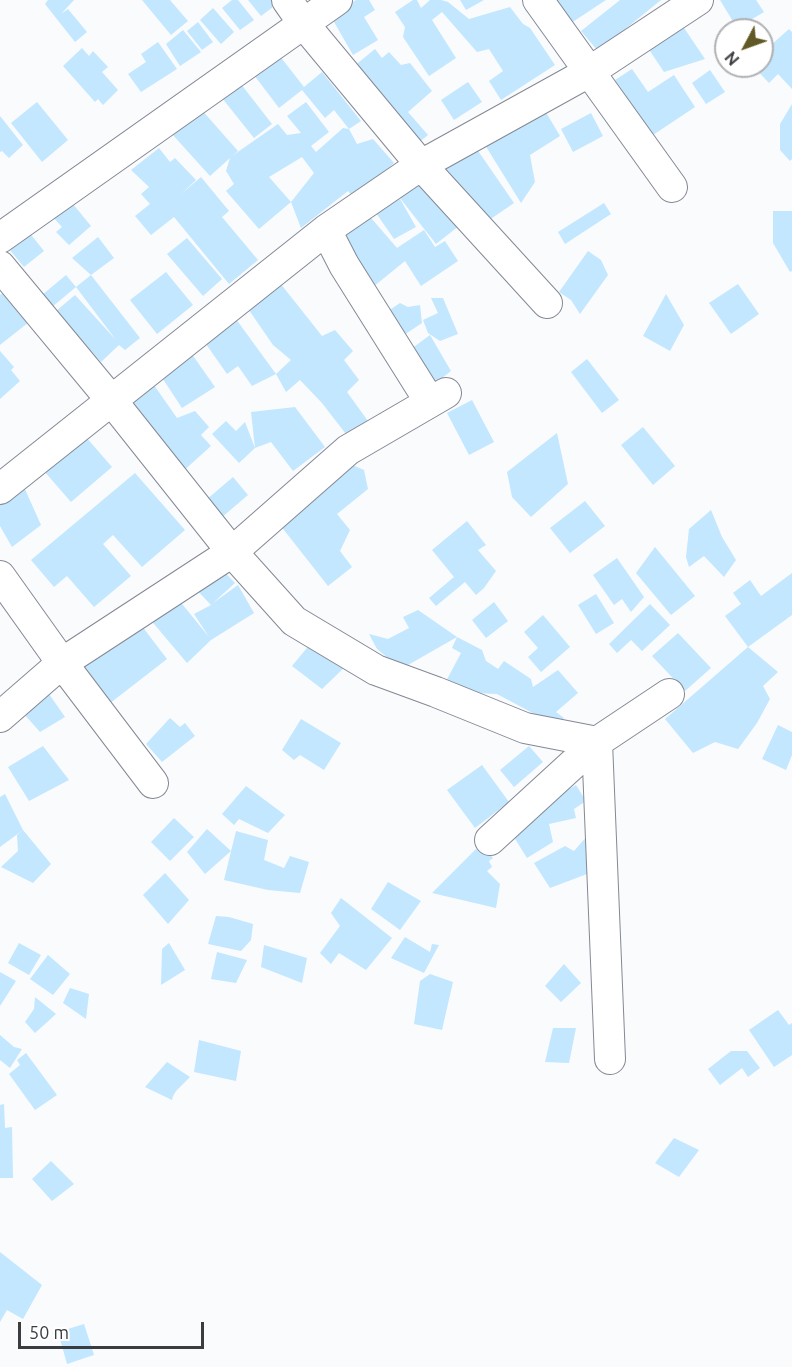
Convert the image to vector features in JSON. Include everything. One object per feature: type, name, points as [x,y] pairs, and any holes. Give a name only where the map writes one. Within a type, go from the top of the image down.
[{"type":"street","points":[[0,238],[295,11],[337,0]]},
{"type":"street","points":[[538,0],[672,187]]},
{"type":"street","points":[[0,489],[326,230],[421,165],[589,72],[698,0]]},
{"type":"street","points":[[295,11],[421,165],[547,303]]},
{"type":"street","points":[[0,717],[62,663],[232,552],[348,450],[438,397],[344,266],[326,230]]},
{"type":"street","points":[[0,266],[112,401],[232,552],[294,621],[376,670],[525,728],[597,742]]},
{"type":"street","points":[[0,576],[62,663],[153,783]]},
{"type":"street","points":[[490,840],[597,742],[669,694]]},
{"type":"street","points":[[597,742],[610,1059]]},
{"type":"building","points":[[48,0],[74,0],[61,14],[68,9],[87,32],[75,42],[45,4]]},
{"type":"building","points":[[142,0],[170,0],[188,21],[171,35]]},
{"type":"building","points":[[232,0],[238,0],[254,20],[240,30],[222,8]]},
{"type":"building","points":[[248,0],[274,0],[277,4],[261,16]]},
{"type":"building","points":[[356,0],[369,0],[375,10],[364,17],[378,40],[353,55],[330,15]]},
{"type":"building","points":[[413,0],[417,0],[421,8],[430,0],[448,2],[469,19],[510,7],[523,24],[530,28],[555,65],[501,100],[489,81],[503,71],[489,49],[477,52],[442,12],[432,20],[456,58],[429,76],[403,37],[405,27],[395,12]]},
{"type":"building","points":[[460,0],[484,0],[466,10]]},
{"type":"building","points":[[556,0],[606,0],[571,23]]},
{"type":"building","points":[[620,0],[661,0],[598,51],[581,31]]},
{"type":"building","points":[[720,0],[756,0],[764,12],[754,18],[731,18]]},
{"type":"building","points":[[213,8],[234,32],[221,44],[200,20]]},
{"type":"building","points":[[198,22],[213,42],[202,50],[187,31]]},
{"type":"building","points":[[680,22],[705,59],[664,72],[646,45]]},
{"type":"building","points":[[789,29],[792,32],[792,89],[778,74],[774,78],[774,42]]},
{"type":"building","points":[[183,30],[201,52],[180,66],[166,44]]},
{"type":"building","points":[[158,42],[177,69],[141,92],[128,74],[146,62],[141,54]]},
{"type":"building","points":[[82,48],[89,56],[93,51],[108,67],[102,72],[118,90],[103,105],[98,99],[95,102],[63,66]]},
{"type":"building","points":[[375,49],[382,58],[389,52],[401,65],[410,63],[432,91],[408,112],[428,135],[418,143],[353,67]]},
{"type":"building","points":[[279,55],[304,87],[322,72],[361,121],[349,129],[334,110],[325,118],[302,90],[279,108],[254,75]]},
{"type":"building","points":[[632,69],[648,92],[674,75],[695,107],[653,135],[615,80]]},
{"type":"building","points":[[710,70],[725,92],[706,104],[692,83]]},
{"type":"building","points":[[764,78],[774,78],[769,83]]},
{"type":"building","points":[[237,79],[272,124],[254,138],[218,93]]},
{"type":"building","points":[[468,82],[482,102],[454,120],[441,100]]},
{"type":"building","points":[[37,102],[68,140],[42,162],[11,123]]},
{"type":"building","points":[[306,102],[329,132],[311,146],[316,152],[343,128],[349,129],[357,144],[373,139],[394,163],[354,198],[348,191],[301,228],[291,202],[259,229],[226,191],[234,184],[226,171],[230,158],[210,176],[172,134],[200,108],[238,151],[232,156],[278,124],[287,135],[301,133],[287,116]],"holes":[[[302,157],[314,173],[291,202],[269,177]]]},
{"type":"building","points":[[792,104],[792,159],[790,161],[780,150],[780,124]]},
{"type":"building","points":[[544,109],[560,136],[530,155],[535,182],[521,203],[485,145]]},
{"type":"building","points":[[591,113],[603,136],[573,152],[561,129]]},
{"type":"building","points":[[0,116],[23,145],[9,158],[2,151],[0,152]]},
{"type":"building","points":[[474,145],[514,203],[479,227],[439,169]]},
{"type":"building","points":[[159,148],[170,162],[175,158],[196,180],[180,195],[201,177],[229,211],[222,217],[258,260],[229,284],[174,217],[151,235],[135,216],[150,204],[141,194],[149,187],[131,170]]},
{"type":"building","points":[[424,171],[464,222],[436,244],[396,193]]},
{"type":"building","points":[[68,198],[91,226],[69,245],[56,232],[62,227],[50,214]]},
{"type":"building","points":[[400,199],[416,227],[394,239],[376,213]]},
{"type":"building","points":[[604,203],[611,214],[565,244],[558,232]]},
{"type":"building","points":[[365,211],[397,248],[424,230],[435,247],[445,241],[458,261],[421,286],[405,261],[368,291],[336,234]]},
{"type":"building","points":[[773,211],[792,211],[792,271],[790,272],[773,243]]},
{"type":"building","points":[[24,226],[44,251],[24,267],[4,243]]},
{"type":"building","points":[[98,237],[114,258],[91,275],[72,258]]},
{"type":"building","points":[[187,238],[222,279],[203,296],[167,254]]},
{"type":"building","points":[[588,251],[601,260],[608,275],[580,314],[571,300],[559,292]]},
{"type":"building","points":[[166,272],[193,305],[157,334],[130,300]]},
{"type":"building","points":[[66,275],[76,287],[52,307],[42,295]]},
{"type":"building","points":[[91,275],[140,338],[125,350],[119,345],[101,362],[56,311],[75,295],[116,340],[76,287]]},
{"type":"building","points":[[280,283],[322,336],[335,330],[353,351],[344,360],[359,380],[347,392],[368,421],[349,438],[322,403],[300,380],[286,392],[276,374],[291,360],[273,345],[242,300]]},
{"type":"building","points":[[738,284],[759,314],[731,334],[709,303]]},
{"type":"building","points":[[5,291],[29,322],[0,345],[0,295]]},
{"type":"building","points":[[666,294],[684,325],[670,351],[643,336]]},
{"type":"building","points":[[431,298],[443,298],[458,334],[440,341],[428,333],[423,320],[438,313]]},
{"type":"building","points":[[400,303],[408,307],[420,305],[422,323],[398,339],[382,315]]},
{"type":"building","points":[[233,315],[276,374],[252,386],[238,366],[227,374],[201,337]]},
{"type":"building","points":[[430,335],[451,371],[426,391],[407,352]]},
{"type":"building","points":[[189,350],[215,387],[182,408],[159,373]]},
{"type":"building","points":[[0,351],[14,367],[11,370],[20,381],[0,399]]},
{"type":"building","points":[[587,359],[619,400],[602,413],[571,372]]},
{"type":"building","points":[[149,378],[177,418],[195,411],[209,427],[201,435],[211,446],[180,474],[121,398]]},
{"type":"building","points":[[472,400],[494,442],[469,455],[447,413]]},
{"type":"building","points":[[295,407],[325,447],[293,471],[271,442],[255,448],[251,412]]},
{"type":"building","points":[[226,421],[236,431],[245,422],[255,448],[239,463],[212,434]]},
{"type":"building","points":[[643,427],[675,466],[653,485],[621,445]]},
{"type":"building","points":[[557,433],[568,484],[531,517],[512,497],[507,472]]},
{"type":"building","points":[[85,436],[112,467],[71,502],[44,471]]},
{"type":"building","points":[[348,463],[364,470],[368,489],[337,514],[350,530],[340,551],[352,567],[328,586],[280,525]]},
{"type":"building","points":[[135,473],[185,530],[142,567],[113,535],[103,544],[131,576],[94,607],[67,576],[54,587],[31,560]]},
{"type":"building","points":[[233,477],[248,495],[214,524],[199,506]]},
{"type":"building","points":[[24,487],[41,525],[12,547],[0,526],[0,502]]},
{"type":"building","points":[[585,501],[605,526],[570,553],[550,528]]},
{"type":"building","points":[[711,510],[722,537],[736,560],[724,577],[704,556],[689,567],[686,557],[689,529]]},
{"type":"building","points":[[467,521],[486,545],[478,550],[496,571],[476,595],[465,582],[436,606],[429,598],[454,577],[432,550]]},
{"type":"building","points":[[655,547],[695,596],[671,615],[636,573]]},
{"type":"building","points":[[617,558],[644,597],[631,612],[622,599],[614,605],[593,575]]},
{"type":"building","points":[[216,563],[235,583],[213,603],[238,585],[254,613],[211,640],[187,663],[149,618],[174,594],[209,637],[194,614],[211,605],[192,585]]},
{"type":"building","points":[[792,573],[792,615],[748,647],[725,616],[741,604],[733,593],[750,580],[761,596]]},
{"type":"building","points":[[596,594],[614,623],[596,634],[578,605]]},
{"type":"building","points":[[494,602],[508,621],[486,638],[472,620]]},
{"type":"building","points":[[650,604],[670,625],[642,651],[631,640],[617,653],[609,644]]},
{"type":"building","points":[[418,610],[457,637],[401,669],[377,649],[369,634],[388,639],[409,628],[403,617]]},
{"type":"building","points":[[543,615],[570,647],[541,672],[528,657],[538,648],[524,632]]},
{"type":"building","points":[[138,621],[167,659],[109,704],[79,665]]},
{"type":"building","points":[[678,633],[711,668],[685,691],[652,656]]},
{"type":"building","points":[[457,637],[482,650],[486,661],[498,669],[504,661],[531,679],[533,687],[558,670],[578,693],[556,712],[564,718],[557,726],[497,694],[450,692],[444,685],[461,653],[452,648]]},
{"type":"building","points":[[311,643],[349,663],[322,689],[292,666]]},
{"type":"building","points":[[748,647],[778,672],[763,686],[770,699],[757,723],[738,749],[715,742],[693,753],[665,719]]},
{"type":"building","points":[[49,694],[65,717],[40,732],[24,714]]},
{"type":"building","points":[[170,718],[180,727],[185,723],[195,736],[162,762],[146,744]]},
{"type":"building","points":[[301,719],[341,743],[324,770],[300,755],[294,760],[282,750]]},
{"type":"building","points":[[778,725],[792,732],[792,755],[786,770],[762,759]]},
{"type":"building","points":[[43,746],[69,780],[29,801],[8,767]]},
{"type":"building","points":[[529,746],[543,762],[514,787],[500,770]]},
{"type":"building","points":[[482,765],[509,802],[475,828],[447,790]]},
{"type":"building","points":[[576,785],[586,801],[574,809],[576,818],[549,824],[553,842],[527,858],[507,826]]},
{"type":"building","points":[[246,786],[285,815],[268,833],[239,819],[234,825],[222,814]]},
{"type":"building","points":[[5,794],[23,830],[0,847],[0,797]]},
{"type":"building","points":[[174,818],[194,837],[170,861],[151,842]]},
{"type":"building","points":[[207,829],[231,851],[205,874],[187,852]]},
{"type":"building","points":[[23,830],[51,864],[33,883],[1,867],[18,851],[17,835]]},
{"type":"building","points":[[236,831],[268,840],[264,860],[284,868],[290,856],[309,862],[300,893],[268,890],[224,880]]},
{"type":"building","points":[[588,835],[587,874],[550,888],[534,863],[565,846],[574,851]]},
{"type":"building","points":[[481,844],[493,858],[489,861],[492,867],[487,871],[500,884],[496,908],[432,893]]},
{"type":"building","points":[[165,873],[189,900],[168,924],[143,895]]},
{"type":"building","points":[[388,882],[421,901],[400,930],[371,909]]},
{"type":"building","points":[[341,898],[392,938],[366,970],[339,953],[331,964],[320,953],[340,926],[331,913]]},
{"type":"building","points":[[216,916],[253,924],[251,940],[241,951],[208,944]]},
{"type":"building","points":[[405,937],[430,952],[432,944],[439,945],[424,973],[391,958]]},
{"type":"building","points":[[19,943],[41,955],[29,975],[8,963]]},
{"type":"building","points":[[169,943],[185,970],[161,985],[162,949]]},
{"type":"building","points":[[264,945],[307,958],[302,983],[261,967]]},
{"type":"building","points":[[217,952],[247,960],[236,983],[211,979]]},
{"type":"building","points":[[48,955],[70,974],[53,995],[30,979]]},
{"type":"building","points":[[564,964],[581,983],[561,1002],[545,986]]},
{"type":"building","points":[[0,972],[16,981],[0,1006]]},
{"type":"building","points":[[430,974],[453,982],[442,1030],[414,1024],[420,981]]},
{"type":"building","points":[[70,988],[89,994],[86,1019],[63,1003]]},
{"type":"building","points":[[35,997],[56,1014],[35,1033],[25,1022],[34,1009]]},
{"type":"building","points":[[778,1010],[789,1025],[792,1023],[792,1055],[774,1067],[749,1030]]},
{"type":"building","points":[[553,1028],[576,1028],[569,1063],[545,1062]]},
{"type":"building","points":[[0,1035],[14,1047],[22,1049],[10,1068],[0,1060]]},
{"type":"building","points":[[199,1040],[241,1051],[236,1081],[194,1072]]},
{"type":"building","points":[[731,1051],[747,1051],[760,1068],[748,1077],[742,1068],[720,1085],[708,1069]]},
{"type":"building","points":[[26,1053],[57,1095],[35,1110],[9,1074],[20,1065],[17,1060]]},
{"type":"building","points":[[167,1062],[190,1077],[176,1091],[172,1100],[145,1087]]},
{"type":"building","points":[[4,1104],[5,1128],[12,1127],[13,1178],[0,1178],[0,1105]]},
{"type":"building","points":[[674,1138],[699,1150],[679,1177],[655,1163]]},
{"type":"building","points":[[51,1161],[74,1184],[52,1201],[32,1179]]},
{"type":"building","points":[[0,1252],[42,1285],[23,1319],[7,1310],[0,1322]]},
{"type":"building","points":[[84,1324],[94,1355],[67,1364],[58,1332]]}]
